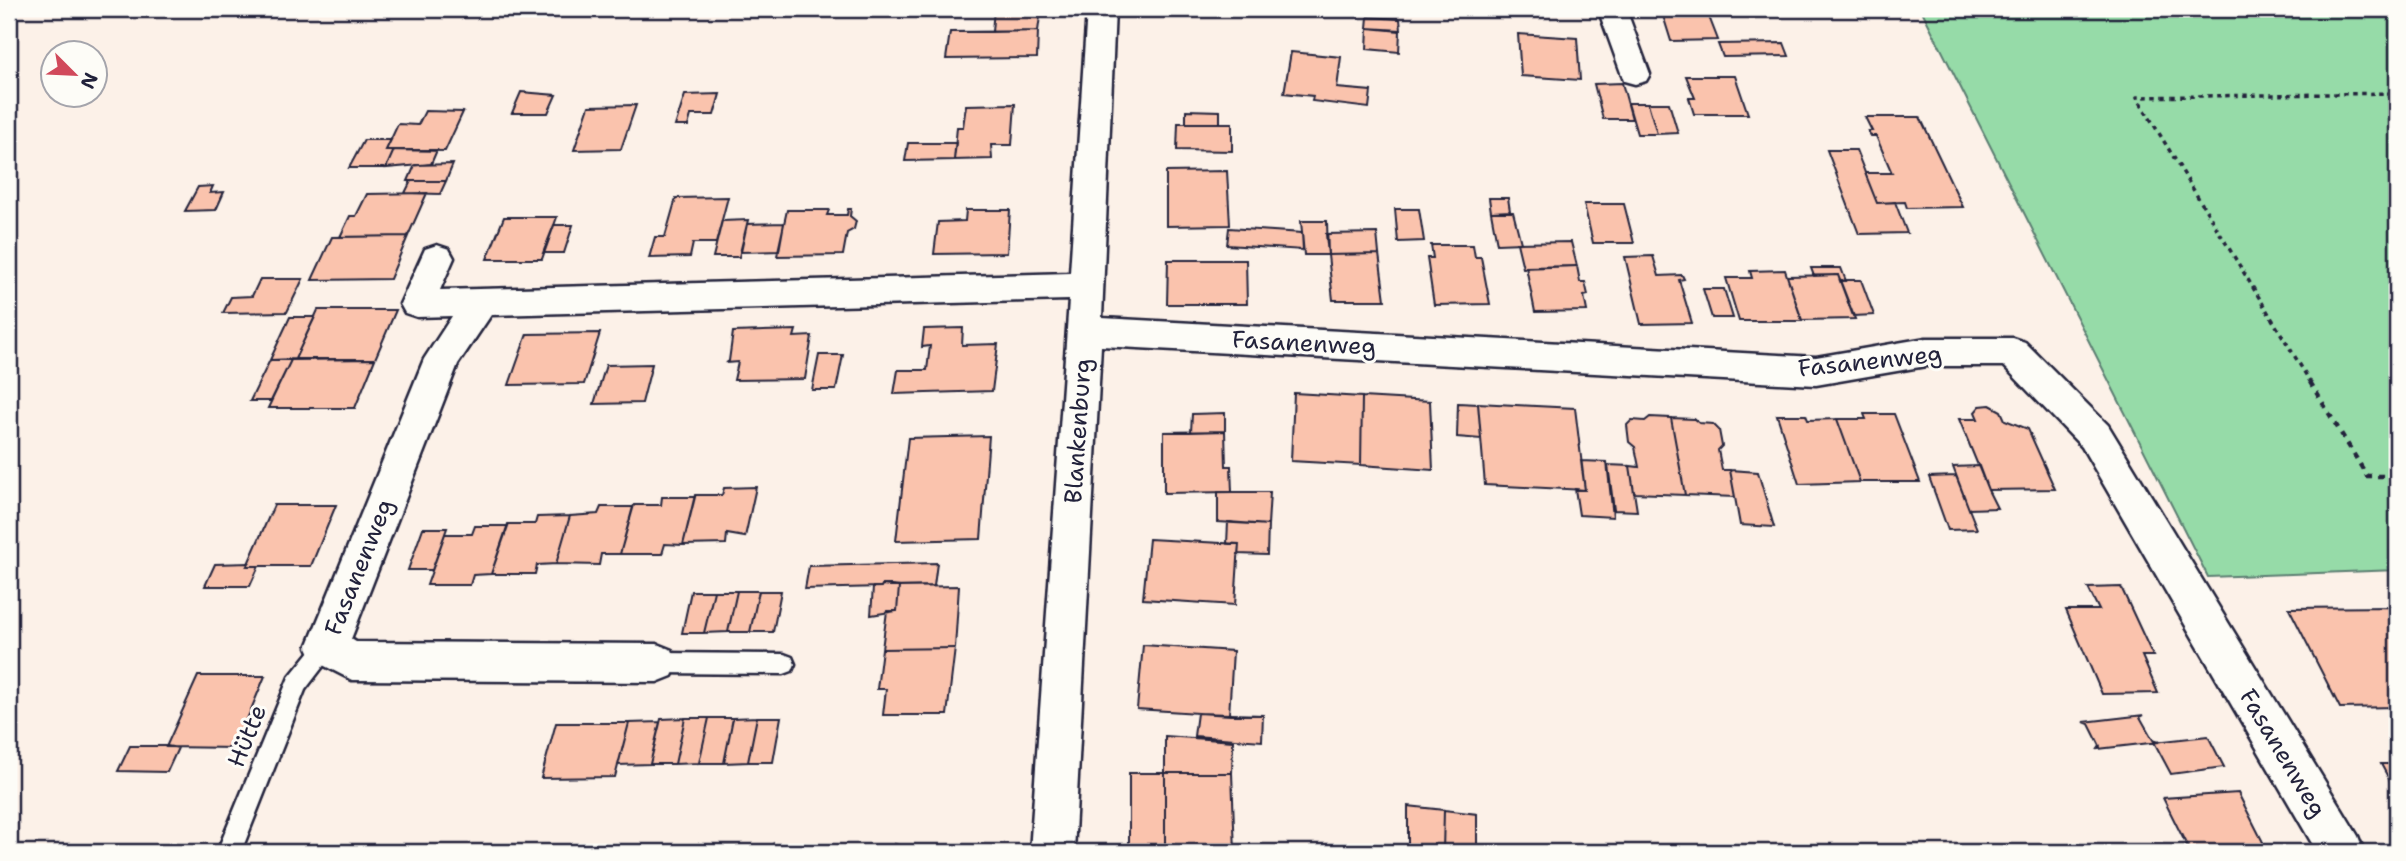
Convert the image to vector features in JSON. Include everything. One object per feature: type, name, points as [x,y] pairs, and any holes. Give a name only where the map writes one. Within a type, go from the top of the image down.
[{"type":"street","name":"Blankenburg","points":[[1052,852],[1101,9]]},
{"type":"street","points":[[1612,9],[1635,74]]},
{"type":"street","points":[[437,258],[417,304],[1087,286]]},
{"type":"street","name":"Fasanenweg","points":[[481,302],[442,359],[327,647],[352,661],[657,663]]},
{"type":"street","name":"Fasanenweg","points":[[1084,331],[1816,371],[1926,352],[2013,352],[2095,436],[2342,852]]},
{"type":"lane","name":"Hütte","points":[[229,852],[296,684],[327,647]]},
{"type":"lane","points":[[657,663],[784,664]]},
{"type":"path","points":[[2397,93],[2137,97],[2367,477],[2397,476]]},
{"type":"green space","points":[[1921,9],[2397,9],[2397,570],[2208,577]]},
{"type":"building","points":[[994,9],[1041,9],[1038,31],[992,32]]},
{"type":"building","points":[[1323,9],[1380,9],[1379,14]]},
{"type":"building","points":[[1661,9],[1706,9],[1718,40],[1671,41]]},
{"type":"building","points":[[1368,17],[1400,19],[1401,30],[1367,28]]},
{"type":"building","points":[[1368,28],[1400,31],[1399,52],[1367,49]]},
{"type":"building","points":[[1038,31],[1037,58],[946,59],[950,32]]},
{"type":"building","points":[[1518,34],[1577,38],[1580,80],[1521,76]]},
{"type":"building","points":[[1784,43],[1789,56],[1723,57],[1718,44]]},
{"type":"building","points":[[1291,52],[1341,57],[1337,88],[1371,91],[1369,108],[1312,101],[1313,96],[1284,93]]},
{"type":"building","points":[[1686,76],[1735,76],[1748,114],[1694,114],[1689,98],[1695,98]]},
{"type":"building","points":[[1622,83],[1632,119],[1603,119],[1594,84]]},
{"type":"building","points":[[521,92],[556,95],[548,113],[512,113]]},
{"type":"building","points":[[720,94],[714,115],[691,115],[688,126],[675,126],[685,95]]},
{"type":"building","points":[[1628,103],[1648,103],[1657,134],[1637,134]]},
{"type":"building","points":[[1648,103],[1669,103],[1678,133],[1657,134]]},
{"type":"building","points":[[1015,104],[1012,145],[991,145],[992,159],[954,160],[957,127],[963,127],[966,105]]},
{"type":"building","points":[[636,105],[621,149],[574,150],[589,106]]},
{"type":"building","points":[[1186,110],[1220,111],[1220,123],[1186,123]]},
{"type":"building","points":[[425,111],[463,112],[445,151],[386,150],[398,124],[418,125]]},
{"type":"building","points":[[1865,117],[1920,117],[1963,207],[1907,208],[1905,202],[1877,203],[1865,173],[1892,173],[1876,136],[1871,136],[1868,131],[1872,131]]},
{"type":"building","points":[[1178,123],[1232,123],[1232,151],[1177,150]]},
{"type":"building","points":[[364,140],[391,140],[386,150],[394,150],[386,168],[349,168]]},
{"type":"building","points":[[908,143],[956,143],[954,160],[905,161]]},
{"type":"building","points":[[394,150],[437,150],[431,164],[386,168]]},
{"type":"building","points":[[1827,150],[1856,150],[1877,203],[1895,202],[1907,233],[1859,234]]},
{"type":"building","points":[[453,164],[446,181],[408,181],[415,165]]},
{"type":"building","points":[[1227,171],[1230,225],[1166,226],[1166,172]]},
{"type":"building","points":[[411,181],[446,181],[440,194],[405,193]]},
{"type":"building","points":[[213,186],[210,193],[224,192],[216,210],[185,211],[198,187]]},
{"type":"building","points":[[427,193],[408,236],[340,237],[350,216],[356,216],[367,194]]},
{"type":"building","points":[[728,197],[716,243],[693,243],[690,257],[649,258],[655,237],[665,237],[676,198]]},
{"type":"building","points":[[1489,198],[1508,198],[1510,211],[1491,212]]},
{"type":"building","points":[[1584,204],[1624,204],[1634,243],[1593,243]]},
{"type":"building","points":[[848,209],[851,209],[850,216],[856,221],[854,229],[847,233],[843,255],[777,256],[787,210],[829,210],[827,215],[847,215]]},
{"type":"building","points":[[1395,209],[1419,209],[1424,241],[1398,242]]},
{"type":"building","points":[[966,210],[1010,210],[1007,253],[934,254],[938,222],[965,221]]},
{"type":"building","points":[[1491,212],[1513,212],[1521,243],[1497,244]]},
{"type":"building","points":[[504,217],[557,217],[542,259],[487,259]]},
{"type":"building","points":[[748,220],[739,257],[713,257],[722,221]]},
{"type":"building","points":[[1301,221],[1327,221],[1328,255],[1304,255]]},
{"type":"building","points":[[784,223],[779,251],[741,252],[747,224]]},
{"type":"building","points":[[554,225],[573,225],[564,253],[543,253]]},
{"type":"building","points":[[1229,228],[1302,233],[1303,250],[1227,245]]},
{"type":"building","points":[[1377,233],[1379,254],[1328,255],[1326,234]]},
{"type":"building","points":[[408,236],[390,279],[312,280],[332,237]]},
{"type":"building","points":[[1571,242],[1577,266],[1523,268],[1517,243]]},
{"type":"building","points":[[1431,245],[1473,245],[1475,257],[1481,257],[1490,304],[1434,305],[1427,258],[1433,258]]},
{"type":"building","points":[[1379,254],[1385,300],[1333,300],[1328,255]]},
{"type":"building","points":[[1653,256],[1659,276],[1682,275],[1684,279],[1679,280],[1692,323],[1641,324],[1625,257]]},
{"type":"building","points":[[1168,260],[1246,260],[1247,304],[1167,304]]},
{"type":"building","points":[[1577,266],[1580,282],[1585,282],[1588,295],[1584,296],[1587,311],[1535,312],[1526,267]]},
{"type":"building","points":[[1811,268],[1841,268],[1846,281],[1840,281],[1838,275],[1814,276]]},
{"type":"building","points":[[1785,270],[1802,321],[1739,321],[1726,278],[1752,278],[1750,271]]},
{"type":"building","points":[[1838,275],[1855,319],[1802,320],[1787,276]]},
{"type":"building","points":[[260,279],[303,279],[287,312],[223,313],[231,297],[252,296]]},
{"type":"building","points":[[1861,280],[1874,315],[1853,316],[1840,281]]},
{"type":"building","points":[[1703,289],[1724,289],[1733,318],[1712,318]]},
{"type":"building","points":[[318,310],[396,310],[375,359],[295,359]]},
{"type":"building","points":[[290,317],[315,317],[295,359],[270,360]]},
{"type":"building","points":[[963,328],[962,345],[998,344],[992,391],[894,394],[898,370],[927,370],[930,346],[922,347],[924,329]]},
{"type":"building","points":[[796,330],[794,337],[812,336],[805,379],[734,380],[738,362],[726,363],[729,361],[733,332]]},
{"type":"building","points":[[600,333],[584,384],[509,385],[527,334]]},
{"type":"building","points":[[819,355],[843,355],[836,390],[812,390]]},
{"type":"building","points":[[375,359],[355,408],[268,408],[291,360]]},
{"type":"building","points":[[270,360],[291,360],[271,401],[250,401]]},
{"type":"building","points":[[652,364],[642,403],[594,404],[606,365]]},
{"type":"building","points":[[1294,393],[1362,397],[1361,465],[1291,461]]},
{"type":"building","points":[[1362,397],[1430,401],[1433,470],[1361,465]]},
{"type":"building","points":[[1458,403],[1478,404],[1481,439],[1457,437]]},
{"type":"building","points":[[1478,403],[1575,408],[1585,490],[1485,485]]},
{"type":"building","points":[[1990,405],[2001,411],[2005,420],[2028,429],[2055,489],[1988,490],[1959,419],[1978,419],[1975,412],[1980,406]]},
{"type":"building","points":[[1225,413],[1225,431],[1191,432],[1192,414]]},
{"type":"building","points":[[1864,414],[1894,414],[1920,482],[1860,482],[1837,419],[1866,419]]},
{"type":"building","points":[[1777,415],[1806,415],[1808,420],[1837,419],[1860,482],[1799,484]]},
{"type":"building","points":[[1650,417],[1671,418],[1685,495],[1634,493],[1630,466],[1639,467],[1635,447],[1629,442],[1627,425],[1632,420],[1645,421]]},
{"type":"building","points":[[1671,418],[1694,419],[1699,423],[1713,424],[1719,430],[1722,446],[1718,450],[1722,470],[1730,470],[1735,497],[1685,495]]},
{"type":"building","points":[[1225,431],[1226,466],[1231,466],[1232,492],[1164,493],[1164,432]]},
{"type":"building","points":[[989,436],[981,539],[896,541],[908,438]]},
{"type":"building","points":[[1581,461],[1607,462],[1613,517],[1579,515],[1575,489],[1585,490]]},
{"type":"building","points":[[1608,465],[1630,466],[1637,511],[1614,510]]},
{"type":"building","points":[[1979,466],[1997,508],[1969,509],[1953,467]]},
{"type":"building","points":[[1730,470],[1758,472],[1774,527],[1740,525]]},
{"type":"building","points":[[1956,476],[1977,529],[1948,530],[1929,477]]},
{"type":"building","points":[[756,487],[745,537],[727,534],[726,544],[683,545],[695,495],[722,495],[724,488]]},
{"type":"building","points":[[1218,492],[1270,492],[1268,525],[1218,522]]},
{"type":"building","points":[[662,497],[695,497],[683,545],[665,544],[662,554],[620,554],[634,505],[661,505]]},
{"type":"building","points":[[274,505],[336,505],[311,566],[247,566]]},
{"type":"building","points":[[601,507],[633,507],[620,554],[601,554],[599,565],[556,564],[570,516],[598,514]]},
{"type":"building","points":[[570,516],[556,564],[537,565],[535,574],[491,574],[508,524],[535,524],[537,517]]},
{"type":"building","points":[[1228,522],[1268,525],[1267,555],[1238,554],[1239,544],[1227,544]]},
{"type":"building","points":[[475,526],[508,526],[491,574],[473,575],[470,585],[427,585],[445,534],[472,534]]},
{"type":"building","points":[[423,528],[447,528],[432,570],[408,570]]},
{"type":"building","points":[[1149,539],[1239,544],[1235,605],[1143,599]]},
{"type":"building","points":[[249,563],[247,566],[259,566],[250,586],[205,586],[215,564]]},
{"type":"building","points":[[937,563],[934,586],[882,585],[805,589],[809,566]]},
{"type":"building","points":[[959,586],[955,648],[882,649],[887,611],[897,611],[899,587]]},
{"type":"building","points":[[873,587],[899,587],[897,611],[871,615]]},
{"type":"building","points":[[2121,587],[2153,656],[2142,656],[2158,693],[2102,694],[2066,610],[2099,610],[2088,588]]},
{"type":"building","points":[[691,591],[714,591],[704,633],[682,633]]},
{"type":"building","points":[[714,591],[737,591],[728,632],[704,633]]},
{"type":"building","points":[[737,591],[759,591],[750,632],[728,632]]},
{"type":"building","points":[[759,591],[781,591],[773,632],[750,632]]},
{"type":"building","points":[[2394,607],[2397,613],[2397,707],[2340,708],[2289,608]]},
{"type":"building","points":[[1143,645],[1233,651],[1229,715],[1137,709]]},
{"type":"building","points":[[955,648],[947,715],[883,715],[886,689],[877,689],[882,649]]},
{"type":"building","points":[[198,676],[265,676],[235,748],[166,747]]},
{"type":"building","points":[[1197,713],[1263,715],[1262,741],[1194,736]]},
{"type":"building","points":[[2144,715],[2140,717],[2153,740],[2159,742],[2098,749],[2100,746],[2089,724],[2084,722]]},
{"type":"building","points":[[757,717],[748,762],[724,763],[733,718]]},
{"type":"building","points":[[757,717],[781,717],[773,762],[748,762]]},
{"type":"building","points":[[685,718],[709,718],[699,763],[675,764]]},
{"type":"building","points":[[685,718],[675,764],[650,764],[661,719]]},
{"type":"building","points":[[709,718],[733,718],[724,763],[699,763]]},
{"type":"building","points":[[660,722],[650,764],[618,765],[629,723]]},
{"type":"building","points":[[556,723],[629,723],[615,777],[541,778]]},
{"type":"building","points":[[1165,736],[1233,741],[1232,773],[1165,773]]},
{"type":"building","points":[[2208,736],[2224,767],[2171,774],[2154,742]]},
{"type":"building","points":[[130,746],[178,748],[167,772],[118,771]]},
{"type":"building","points":[[2381,764],[2397,764],[2397,794]]},
{"type":"building","points":[[1129,773],[1165,773],[1165,852],[1129,852]]},
{"type":"building","points":[[1165,773],[1232,773],[1235,852],[1165,852]]},
{"type":"building","points":[[2238,793],[2268,852],[2190,852],[2163,798]]},
{"type":"building","points":[[1408,806],[1444,810],[1443,852],[1408,852]]},
{"type":"building","points":[[1444,810],[1477,814],[1477,852],[1443,852]]},
{"type":"building","points":[[895,844],[898,845],[897,852],[824,852],[825,845],[828,845],[827,851],[894,851]]},
{"type":"building","points":[[772,845],[770,852],[687,852],[690,846]]},
{"type":"building","points":[[606,848],[605,852],[512,852],[513,849]]}]
